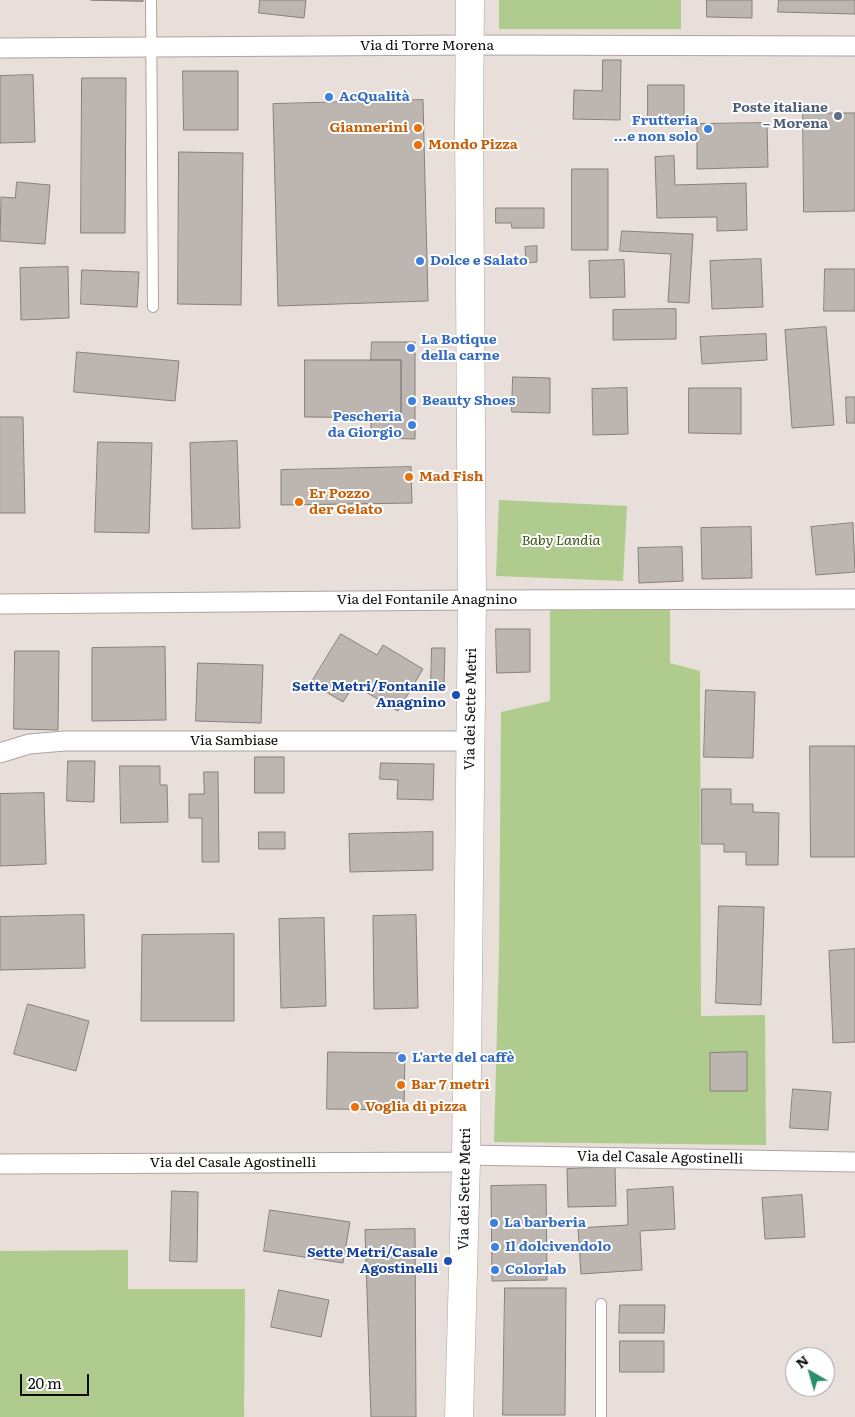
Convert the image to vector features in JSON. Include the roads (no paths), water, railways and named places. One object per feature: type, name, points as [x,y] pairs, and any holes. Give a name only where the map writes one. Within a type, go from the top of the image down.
[{"type":"street","name":"Via dei Sette Metri","points":[[459,1417],[466,1158],[472,600],[470,0]]},
{"type":"street","name":"Via di Torre Morena","points":[[0,48],[470,45],[855,46]]},
{"type":"street","name":"Via del Fontanile Anagnino","points":[[0,604],[855,599]]},
{"type":"street","name":"Via Sambiase","points":[[0,753],[30,744],[65,740],[470,741]]},
{"type":"street","name":"Via del Casale Agostinelli","points":[[0,1164],[466,1158],[855,1162]]},
{"type":"lane","points":[[151,0],[153,307]]},
{"type":"lane","points":[[601,1304],[601,1417]]},
{"type":"place","name":"AcQualità","points":[[329,97]]},
{"type":"place","name":"Poste italiane – Morena","points":[[838,116]]},
{"type":"place","name":"Giannerini","points":[[418,128]]},
{"type":"place","name":"Frutteria ...e non solo","points":[[708,129]]},
{"type":"place","name":"Mondo Pizza","points":[[418,145]]},
{"type":"place","name":"Dolce e Salato","points":[[420,261]]},
{"type":"place","name":"La Botique della carne","points":[[411,348]]},
{"type":"place","name":"Beauty Shoes","points":[[412,401]]},
{"type":"place","name":"Pescheria da Giorgio","points":[[412,425]]},
{"type":"place","name":"Mad Fish","points":[[409,477]]},
{"type":"place","name":"Er Pozzo der Gelato","points":[[299,502]]},
{"type":"place","name":"Sette Metri/Fontanile Anagnino","points":[[456,695]]},
{"type":"place","name":"L'arte del caffè","points":[[402,1058]]},
{"type":"place","name":"Bar 7 metri","points":[[401,1085]]},
{"type":"place","name":"Voglia di pizza","points":[[355,1107]]},
{"type":"place","name":"La barberia","points":[[494,1223]]},
{"type":"place","name":"Il dolcivendolo","points":[[495,1247]]},
{"type":"place","name":"Sette Metri/Casale Agostinelli","points":[[448,1261]]},
{"type":"place","name":"Colorlab","points":[[495,1270]]},
{"type":"park label","name":"Baby Landia","points":[[561,541]]}]
